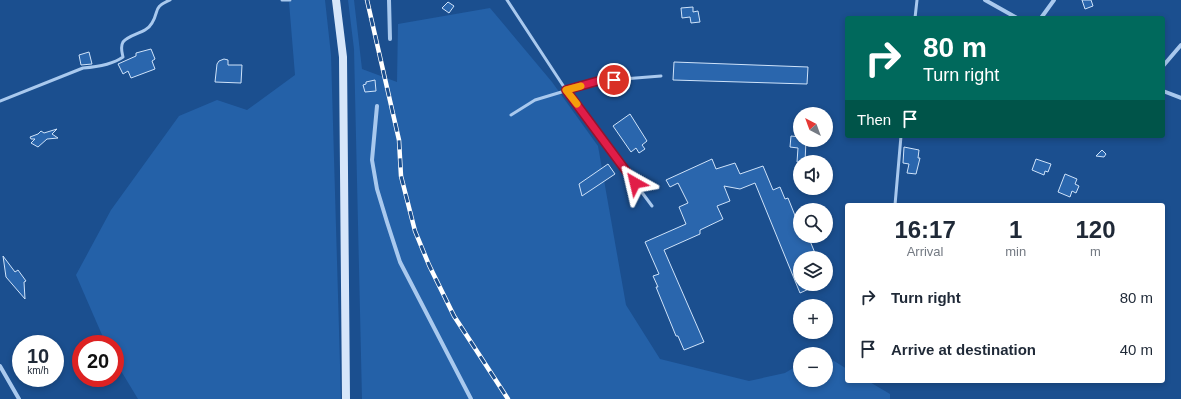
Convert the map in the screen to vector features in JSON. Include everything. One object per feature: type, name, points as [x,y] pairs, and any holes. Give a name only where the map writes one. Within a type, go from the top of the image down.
[{"type":"main road","points":[[336,0],[343,57],[346,399]]},
{"type":"street","points":[[388,0],[390,39]]},
{"type":"street","points":[[985,0],[1013,16]]},
{"type":"street","points":[[1042,16],[1054,0]]},
{"type":"street","points":[[1165,64],[1181,45]]},
{"type":"street","points":[[1165,92],[1181,98]]},
{"type":"street","points":[[377,106],[372,160],[377,189],[387,222],[400,262],[471,399]]},
{"type":"street","points":[[0,366],[19,399]]},
{"type":"lane","points":[[0,101],[83,68],[97,67],[119,60],[123,57],[121,49],[122,43],[127,38],[144,30],[152,23],[156,9],[170,0]]},
{"type":"lane","points":[[282,0],[290,0]]},
{"type":"lane","points":[[507,0],[566,90],[652,206]]},
{"type":"lane","points":[[915,16],[917,0]]},
{"type":"lane","points":[[512,116],[536,100],[598,81],[661,76]]},
{"type":"lane","points":[[895,203],[901,138]]},
{"type":"shaded area","points":[[293,0],[325,0],[331,55],[341,399],[138,399],[124,376],[124,335],[102,335],[76,275],[111,210],[179,116],[217,100],[247,110],[295,75],[289,2]]},
{"type":"shaded area","points":[[348,0],[354,0],[362,69],[397,82],[398,24],[490,8],[552,82],[598,146],[626,305],[660,359],[749,381],[785,373],[793,368],[793,387],[833,387],[833,360],[845,368],[845,383],[871,383],[890,394],[890,399],[362,399],[354,49]]},
{"type":"building","points":[[1082,0],[1091,0],[1093,6],[1085,9]]},
{"type":"building","points":[[448,2],[454,6],[449,13],[442,8]]},
{"type":"building","points":[[693,7],[693,12],[698,11],[700,22],[691,23],[690,17],[682,18],[681,8]]},
{"type":"building","points":[[151,49],[155,59],[152,61],[155,69],[131,78],[128,71],[123,74],[118,64],[136,56],[136,53]]},
{"type":"building","points":[[89,52],[92,64],[81,65],[79,55]]},
{"type":"building","points":[[224,59],[228,60],[228,65],[242,65],[241,83],[215,82],[217,64],[219,61]]},
{"type":"building","points":[[674,62],[808,67],[807,84],[673,80]]},
{"type":"building","points":[[375,80],[376,91],[365,92],[363,85],[366,84],[366,82]]},
{"type":"building","points":[[630,114],[647,141],[642,145],[645,149],[639,153],[636,148],[631,152],[613,126]]},
{"type":"building","points":[[57,129],[52,134],[58,138],[47,139],[38,147],[31,143],[35,139],[31,139],[30,137],[41,131],[44,133]]},
{"type":"building","points":[[791,136],[793,136],[793,147],[806,147],[805,155],[798,155],[798,148],[790,147]]},
{"type":"building","points":[[904,147],[919,150],[918,158],[920,158],[916,174],[907,173],[909,164],[903,163]]},
{"type":"building","points":[[1102,150],[1106,154],[1104,157],[1096,156]]},
{"type":"building","points":[[712,159],[716,169],[735,163],[740,174],[763,166],[773,190],[780,187],[785,199],[788,198],[793,210],[793,243],[811,243],[814,251],[793,251],[793,276],[755,183],[740,189],[724,186],[730,201],[717,206],[723,219],[700,230],[700,234],[664,250],[704,342],[684,350],[678,336],[676,336],[656,287],[658,287],[653,276],[659,274],[645,242],[686,224],[679,207],[688,203],[678,183],[670,187],[666,180]]},
{"type":"building","points":[[1036,159],[1051,164],[1048,172],[1045,171],[1044,175],[1032,170]]},
{"type":"building","points":[[608,164],[615,174],[582,196],[579,184]]},
{"type":"building","points":[[1065,174],[1077,179],[1075,184],[1079,186],[1076,193],[1072,191],[1070,197],[1058,192]]},
{"type":"building","points":[[3,256],[15,272],[18,270],[26,281],[24,282],[25,299],[6,277]]},
{"type":"railway","points":[[367,0],[399,140],[401,176],[415,231],[429,265],[454,316],[508,399]]},
{"type":"slow traffic","points":[[577,104],[566,90],[581,86]]},
{"type":"route","points":[[614,80],[598,81],[566,90],[635,183]]}]
